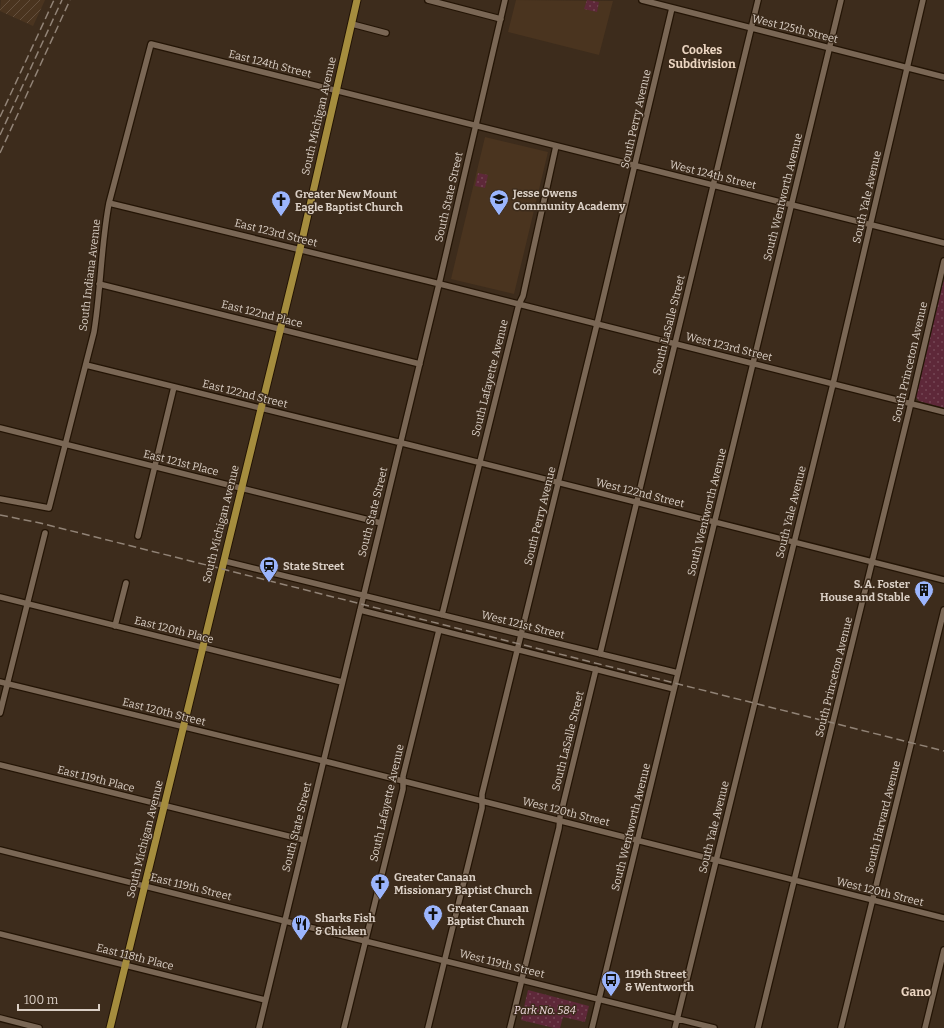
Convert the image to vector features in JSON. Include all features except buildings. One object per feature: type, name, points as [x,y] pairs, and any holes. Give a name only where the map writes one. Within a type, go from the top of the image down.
[{"type":"main road","name":"South Michigan Avenue","points":[[110,1028],[300,249],[357,0]]},
{"type":"street","points":[[429,0],[501,19]]},
{"type":"street","name":"South State Street","points":[[259,1028],[420,364],[505,0]]},
{"type":"street","name":"West 125th Street","points":[[642,0],[944,77]]},
{"type":"street","name":"South LaSalle Street","points":[[600,654],[758,0]]},
{"type":"street","name":"South Wentworth Avenue","points":[[592,1028],[841,0]]},
{"type":"street","name":"South Yale Avenue","points":[[675,1028],[833,384],[923,0]]},
{"type":"street","name":"South Perry Avenue","points":[[428,1028],[482,808],[482,794],[597,324],[672,8]]},
{"type":"street","points":[[352,24],[386,33]]},
{"type":"street","name":"East 124th Street","points":[[151,44],[476,126]]},
{"type":"street","name":"South Indiana Avenue","points":[[0,499],[49,508],[94,332],[99,304],[99,284],[105,222],[109,202],[151,44]]},
{"type":"street","name":"West 124th Street","points":[[476,126],[944,243]]},
{"type":"street","name":"South Lafayette Avenue","points":[[442,615],[519,304],[523,296],[556,146]]},
{"type":"street","name":"East 123rd Street","points":[[109,202],[439,284]]},
{"type":"street","name":"South Princeton Avenue","points":[[758,1028],[911,403],[944,261]]},
{"type":"street","name":"East 122nd Place","points":[[99,284],[420,364]]},
{"type":"street","name":"West 123rd Street","points":[[439,284],[944,412]]},
{"type":"street","name":"East 122nd Street","points":[[86,365],[400,443]]},
{"type":"street","points":[[138,536],[174,387]]},
{"type":"street","name":"East 121st Place","points":[[0,428],[381,523]]},
{"type":"street","name":"West 122nd Street","points":[[400,443],[944,580]]},
{"type":"street","points":[[0,713],[45,533]]},
{"type":"street","name":"West 121st Street","points":[[224,561],[678,674]]},
{"type":"street","points":[[116,626],[126,583]]},
{"type":"street","name":"East 120th Place","points":[[0,598],[342,682]]},
{"type":"street","points":[[360,610],[674,689]]},
{"type":"street","name":"South Harvard Avenue","points":[[842,1028],[944,610]]},
{"type":"street","name":"South Lafayette Avenue","points":[[344,1028],[403,789],[403,776],[439,630]]},
{"type":"street","name":"South LaSalle Street","points":[[510,1028],[596,669]]},
{"type":"street","name":"East 120th Street","points":[[0,682],[323,761]]},
{"type":"street","name":"West 120th Street","points":[[323,761],[944,918]]},
{"type":"street","name":"East 119th Place","points":[[0,765],[304,840]]},
{"type":"street","name":"East 119th Street","points":[[0,850],[285,920]]},
{"type":"street","name":"West 119th Street","points":[[285,920],[714,1028]]},
{"type":"street","name":"East 118th Place","points":[[0,934],[265,1000]]},
{"type":"street","points":[[925,1028],[944,950]]},
{"type":"street","points":[[0,1018],[39,1028]]},
{"type":"shaded area","points":[[1,0],[45,0],[33,26],[0,11]]},
{"type":"shaded area","points":[[516,0],[613,1],[599,55],[508,32]]},
{"type":"shaded area","name":"Jesse Owens Community Academy","points":[[485,137],[548,152],[514,294],[451,279]]},
{"type":"green space","points":[[587,0],[599,2],[597,12],[584,9]]},
{"type":"green space","points":[[478,173],[488,175],[485,188],[475,186]]},
{"type":"green space","points":[[944,279],[944,408],[919,401],[916,397]]},
{"type":"green space","name":"Park No. 584","points":[[528,990],[589,1006],[585,1022],[563,1017],[560,1028],[554,1028],[521,1020]]},
{"type":"railway","points":[[0,117],[54,0]]},
{"type":"railway","points":[[0,135],[62,0]]},
{"type":"railway","points":[[0,153],[70,0]]},
{"type":"railway","points":[[0,515],[40,523],[944,751]]},
{"type":"place","name":"Jesse Owens Community Academy","points":[[499,216]]},
{"type":"place","name":"Greater New Mount Eagle Baptist Church","points":[[281,217]]},
{"type":"place","name":"State Street","points":[[269,583]]},
{"type":"place","name":"S. A. Foster House and Stable","points":[[924,607]]},
{"type":"place","name":"Greater Canaan Missionary Baptist Church","points":[[380,900]]},
{"type":"place","name":"Greater Canaan Baptist Church","points":[[433,931]]},
{"type":"place","name":"Sharks Fish & Chicken","points":[[301,941]]},
{"type":"place","name":"119th Street & Wentworth","points":[[611,997]]},
{"type":"district","name":"Cookes Subdivision","points":[[702,57]]},
{"type":"district","name":"Gano","points":[[916,992]]}]
